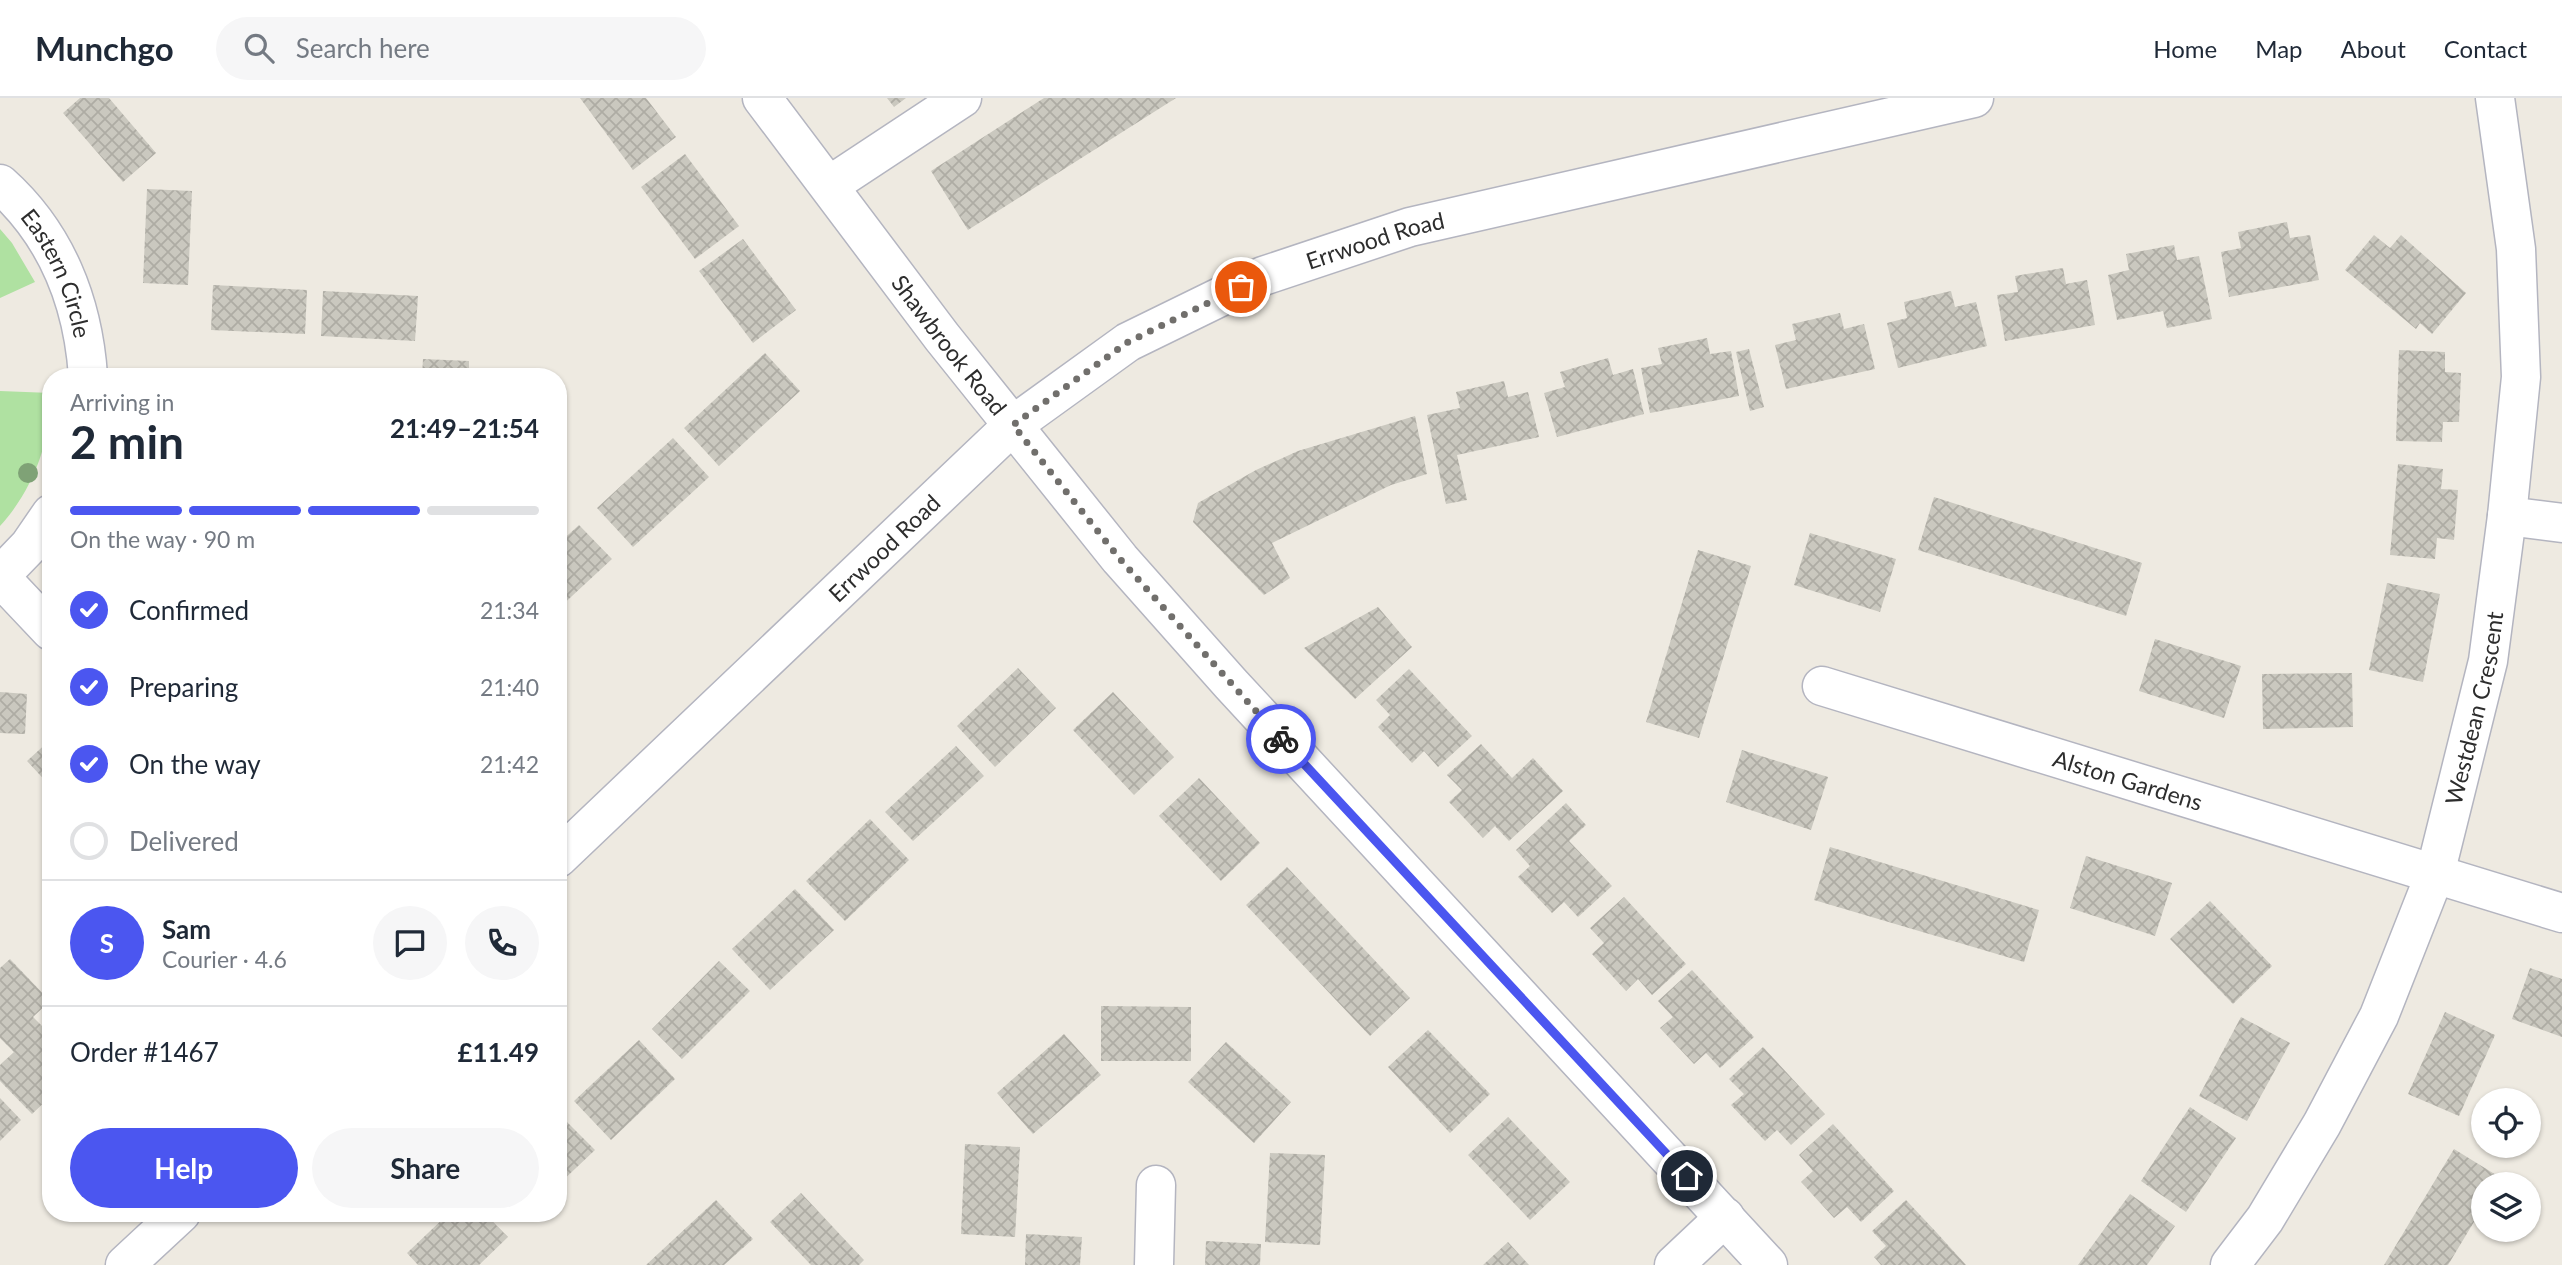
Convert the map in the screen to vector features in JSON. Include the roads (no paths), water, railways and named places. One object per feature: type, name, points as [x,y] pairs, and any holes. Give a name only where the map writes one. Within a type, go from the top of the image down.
[{"type":"street","name":"Shawbrook Road","points":[[762,98],[942,337],[1120,559],[1231,684],[1768,1265]]},
{"type":"street","points":[[830,186],[962,98]]},
{"type":"street","name":"Errwood Road","points":[[567,849],[1013,425],[1128,342],[1263,276],[1410,227],[1974,98]]},
{"type":"street","name":"Westdean Crescent","points":[[2230,1265],[2265,1219],[2322,1124],[2379,1016],[2435,874],[2488,661],[2507,516],[2521,377],[2516,249],[2495,98]]},
{"type":"street","name":"Eastern Circle","points":[[0,184],[19,201],[50,242],[72,288],[86,338],[88,368]]},
{"type":"street","points":[[2507,516],[2562,523]]},
{"type":"street","points":[[42,527],[29,546],[0,576],[42,621]]},
{"type":"street","name":"Alston Gardens","points":[[1822,686],[2562,913]]},
{"type":"street","points":[[1154,1265],[1156,1185]]},
{"type":"street","points":[[1674,1265],[1725,1217]]},
{"type":"street","points":[[125,1265],[171,1222]]}]
